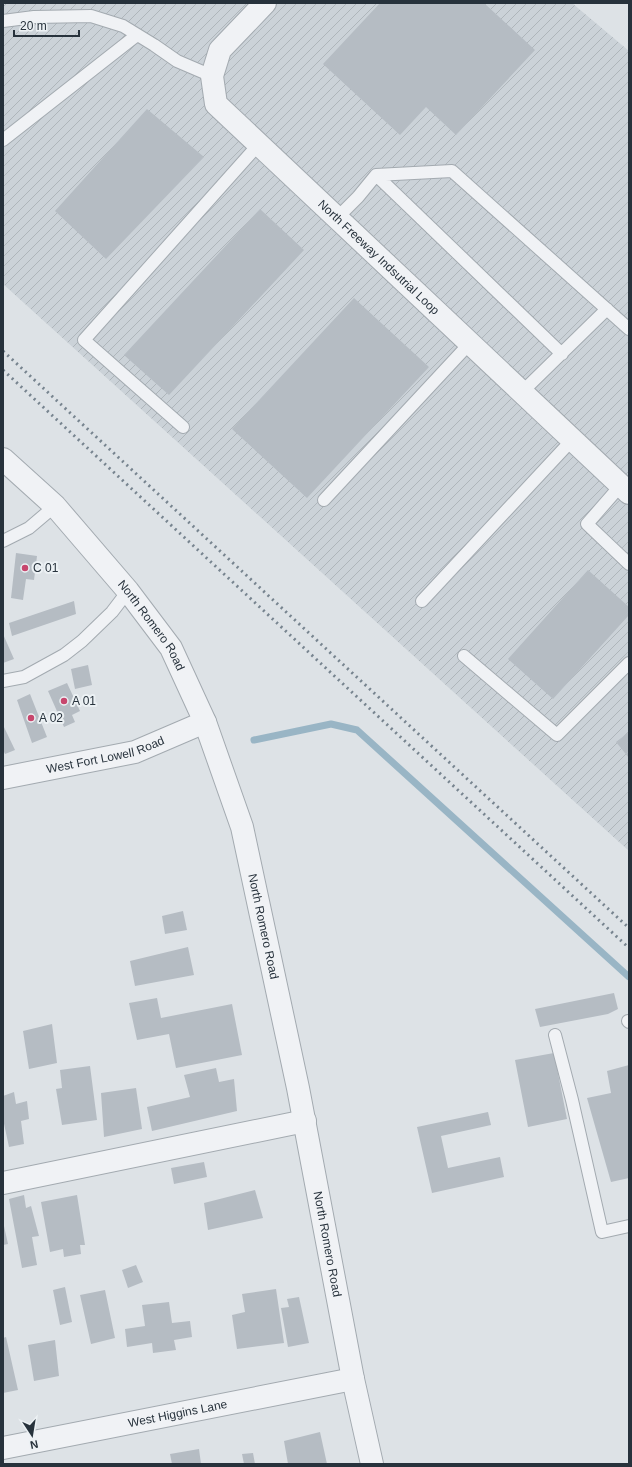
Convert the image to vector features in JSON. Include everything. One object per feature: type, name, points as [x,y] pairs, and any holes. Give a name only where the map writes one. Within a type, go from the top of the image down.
[{"type":"street","name":"North Freeway Indsutrial Loop","points":[[265,3],[220,50],[212,76],[216,104],[625,489]]},
{"type":"street","name":"North Romero Road","points":[[3,459],[55,506],[128,591],[172,648],[205,722],[242,827],[305,1121],[353,1379],[372,1464]]},
{"type":"street","name":"West Fort Lowell Road","points":[[3,778],[135,752],[205,722]]},
{"type":"street","points":[[3,1183],[305,1121]]},
{"type":"street","name":"West Higgins Lane","points":[[3,1448],[353,1379]]},
{"type":"lane","points":[[3,20],[91,16],[123,26],[177,61],[212,76]]},
{"type":"lane","points":[[3,140],[137,35]]},
{"type":"lane","points":[[184,427],[84,340],[259,144]]},
{"type":"lane","points":[[337,218],[376,175],[452,171],[629,329]]},
{"type":"lane","points":[[376,175],[562,354]]},
{"type":"lane","points":[[522,392],[607,309]]},
{"type":"lane","points":[[324,500],[470,343]]},
{"type":"lane","points":[[422,600],[572,440]]},
{"type":"lane","points":[[625,489],[587,524],[629,564]]},
{"type":"lane","points":[[3,541],[29,528],[55,506]]},
{"type":"lane","points":[[3,681],[24,677],[64,655],[82,641],[112,612],[128,591]]},
{"type":"lane","points":[[464,656],[557,735],[629,663]]},
{"type":"lane","points":[[555,1035],[572,1100],[602,1232],[629,1226]]},
{"type":"shaded area","points":[[3,3],[572,3],[629,51],[629,851],[3,284]]},
{"type":"building","points":[[380,3],[484,3],[535,50],[456,135],[426,107],[400,135],[323,64]]},
{"type":"building","points":[[147,109],[204,157],[106,259],[55,211]]},
{"type":"building","points":[[260,209],[304,250],[169,395],[124,355]]},
{"type":"building","points":[[354,298],[429,367],[307,498],[232,429]]},
{"type":"building","name":"C 01","points":[[16,553],[37,556],[34,580],[26,579],[23,600],[11,598]]},
{"type":"building","points":[[588,570],[629,607],[629,615],[553,699],[508,659]]},
{"type":"building","points":[[74,601],[76,614],[12,636],[9,623]]},
{"type":"building","points":[[3,634],[14,659],[3,663]]},
{"type":"building","points":[[88,665],[92,685],[75,689],[71,669]]},
{"type":"building","name":"A 01","points":[[67,683],[80,711],[72,715],[75,722],[64,727],[48,691]]},
{"type":"building","name":"A 02","points":[[30,694],[47,737],[32,743],[17,700]]},
{"type":"building","points":[[3,725],[15,750],[5,754],[3,750]]},
{"type":"building","points":[[629,732],[629,758],[616,742]]},
{"type":"building","points":[[183,911],[187,930],[165,934],[162,916]]},
{"type":"building","points":[[188,947],[194,975],[135,986],[130,961]]},
{"type":"building","points":[[614,993],[618,1009],[608,1014],[540,1027],[535,1009]]},
{"type":"building","points":[[157,998],[161,1018],[232,1004],[242,1055],[176,1068],[169,1034],[137,1040],[129,1003]]},
{"type":"building","points":[[52,1024],[57,1063],[29,1069],[23,1031]]},
{"type":"building","points":[[554,1053],[567,1119],[528,1127],[515,1060]]},
{"type":"building","points":[[629,1065],[629,1178],[611,1182],[587,1098],[611,1093],[607,1071]]},
{"type":"building","points":[[90,1066],[97,1120],[62,1125],[56,1089],[62,1088],[60,1070]]},
{"type":"building","points":[[216,1068],[219,1082],[234,1079],[237,1111],[152,1131],[147,1107],[190,1097],[184,1075]]},
{"type":"building","points":[[136,1088],[142,1129],[104,1137],[101,1093]]},
{"type":"building","points":[[14,1092],[16,1104],[27,1101],[29,1119],[21,1121],[24,1144],[9,1147],[3,1119],[3,1096]]},
{"type":"building","points":[[488,1112],[491,1125],[441,1136],[448,1168],[500,1157],[504,1177],[432,1193],[417,1127]]},
{"type":"building","points":[[204,1162],[207,1177],[174,1184],[171,1168]]},
{"type":"building","points":[[255,1190],[263,1218],[208,1230],[204,1203]]},
{"type":"building","points":[[24,1195],[26,1208],[31,1206],[39,1236],[32,1237],[37,1265],[22,1268],[9,1199]]},
{"type":"building","points":[[77,1195],[85,1245],[80,1245],[81,1254],[64,1257],[63,1249],[50,1252],[41,1202]]},
{"type":"building","points":[[3,1226],[8,1244],[3,1245]]},
{"type":"building","points":[[136,1265],[143,1282],[128,1288],[122,1270]]},
{"type":"building","points":[[65,1287],[72,1322],[60,1325],[53,1290]]},
{"type":"building","points":[[276,1289],[284,1343],[237,1349],[232,1315],[245,1312],[242,1294]]},
{"type":"building","points":[[105,1290],[115,1338],[91,1344],[80,1295]]},
{"type":"building","points":[[299,1297],[309,1343],[288,1347],[281,1308],[289,1307],[287,1299]]},
{"type":"building","points":[[169,1302],[172,1323],[190,1321],[192,1337],[174,1340],[176,1350],[153,1353],[152,1343],[127,1347],[125,1329],[145,1326],[142,1305]]},
{"type":"building","points":[[6,1337],[18,1390],[3,1393],[3,1338]]},
{"type":"building","points":[[55,1340],[59,1376],[34,1381],[28,1345]]},
{"type":"building","points":[[320,1432],[327,1464],[288,1464],[284,1441]]},
{"type":"building","points":[[199,1449],[201,1464],[172,1464],[170,1454]]},
{"type":"building","points":[[253,1453],[255,1464],[244,1464],[242,1454]]},
{"type":"waterway","points":[[254,740],[331,724],[357,730],[629,977]]},
{"type":"railway","points":[[3,351],[629,928]]},
{"type":"railway","points":[[3,370],[629,948]]},
{"type":"place","name":"C 01","points":[[25,568]]},
{"type":"place","name":"A 01","points":[[64,701]]},
{"type":"place","name":"A 02","points":[[31,718]]}]
